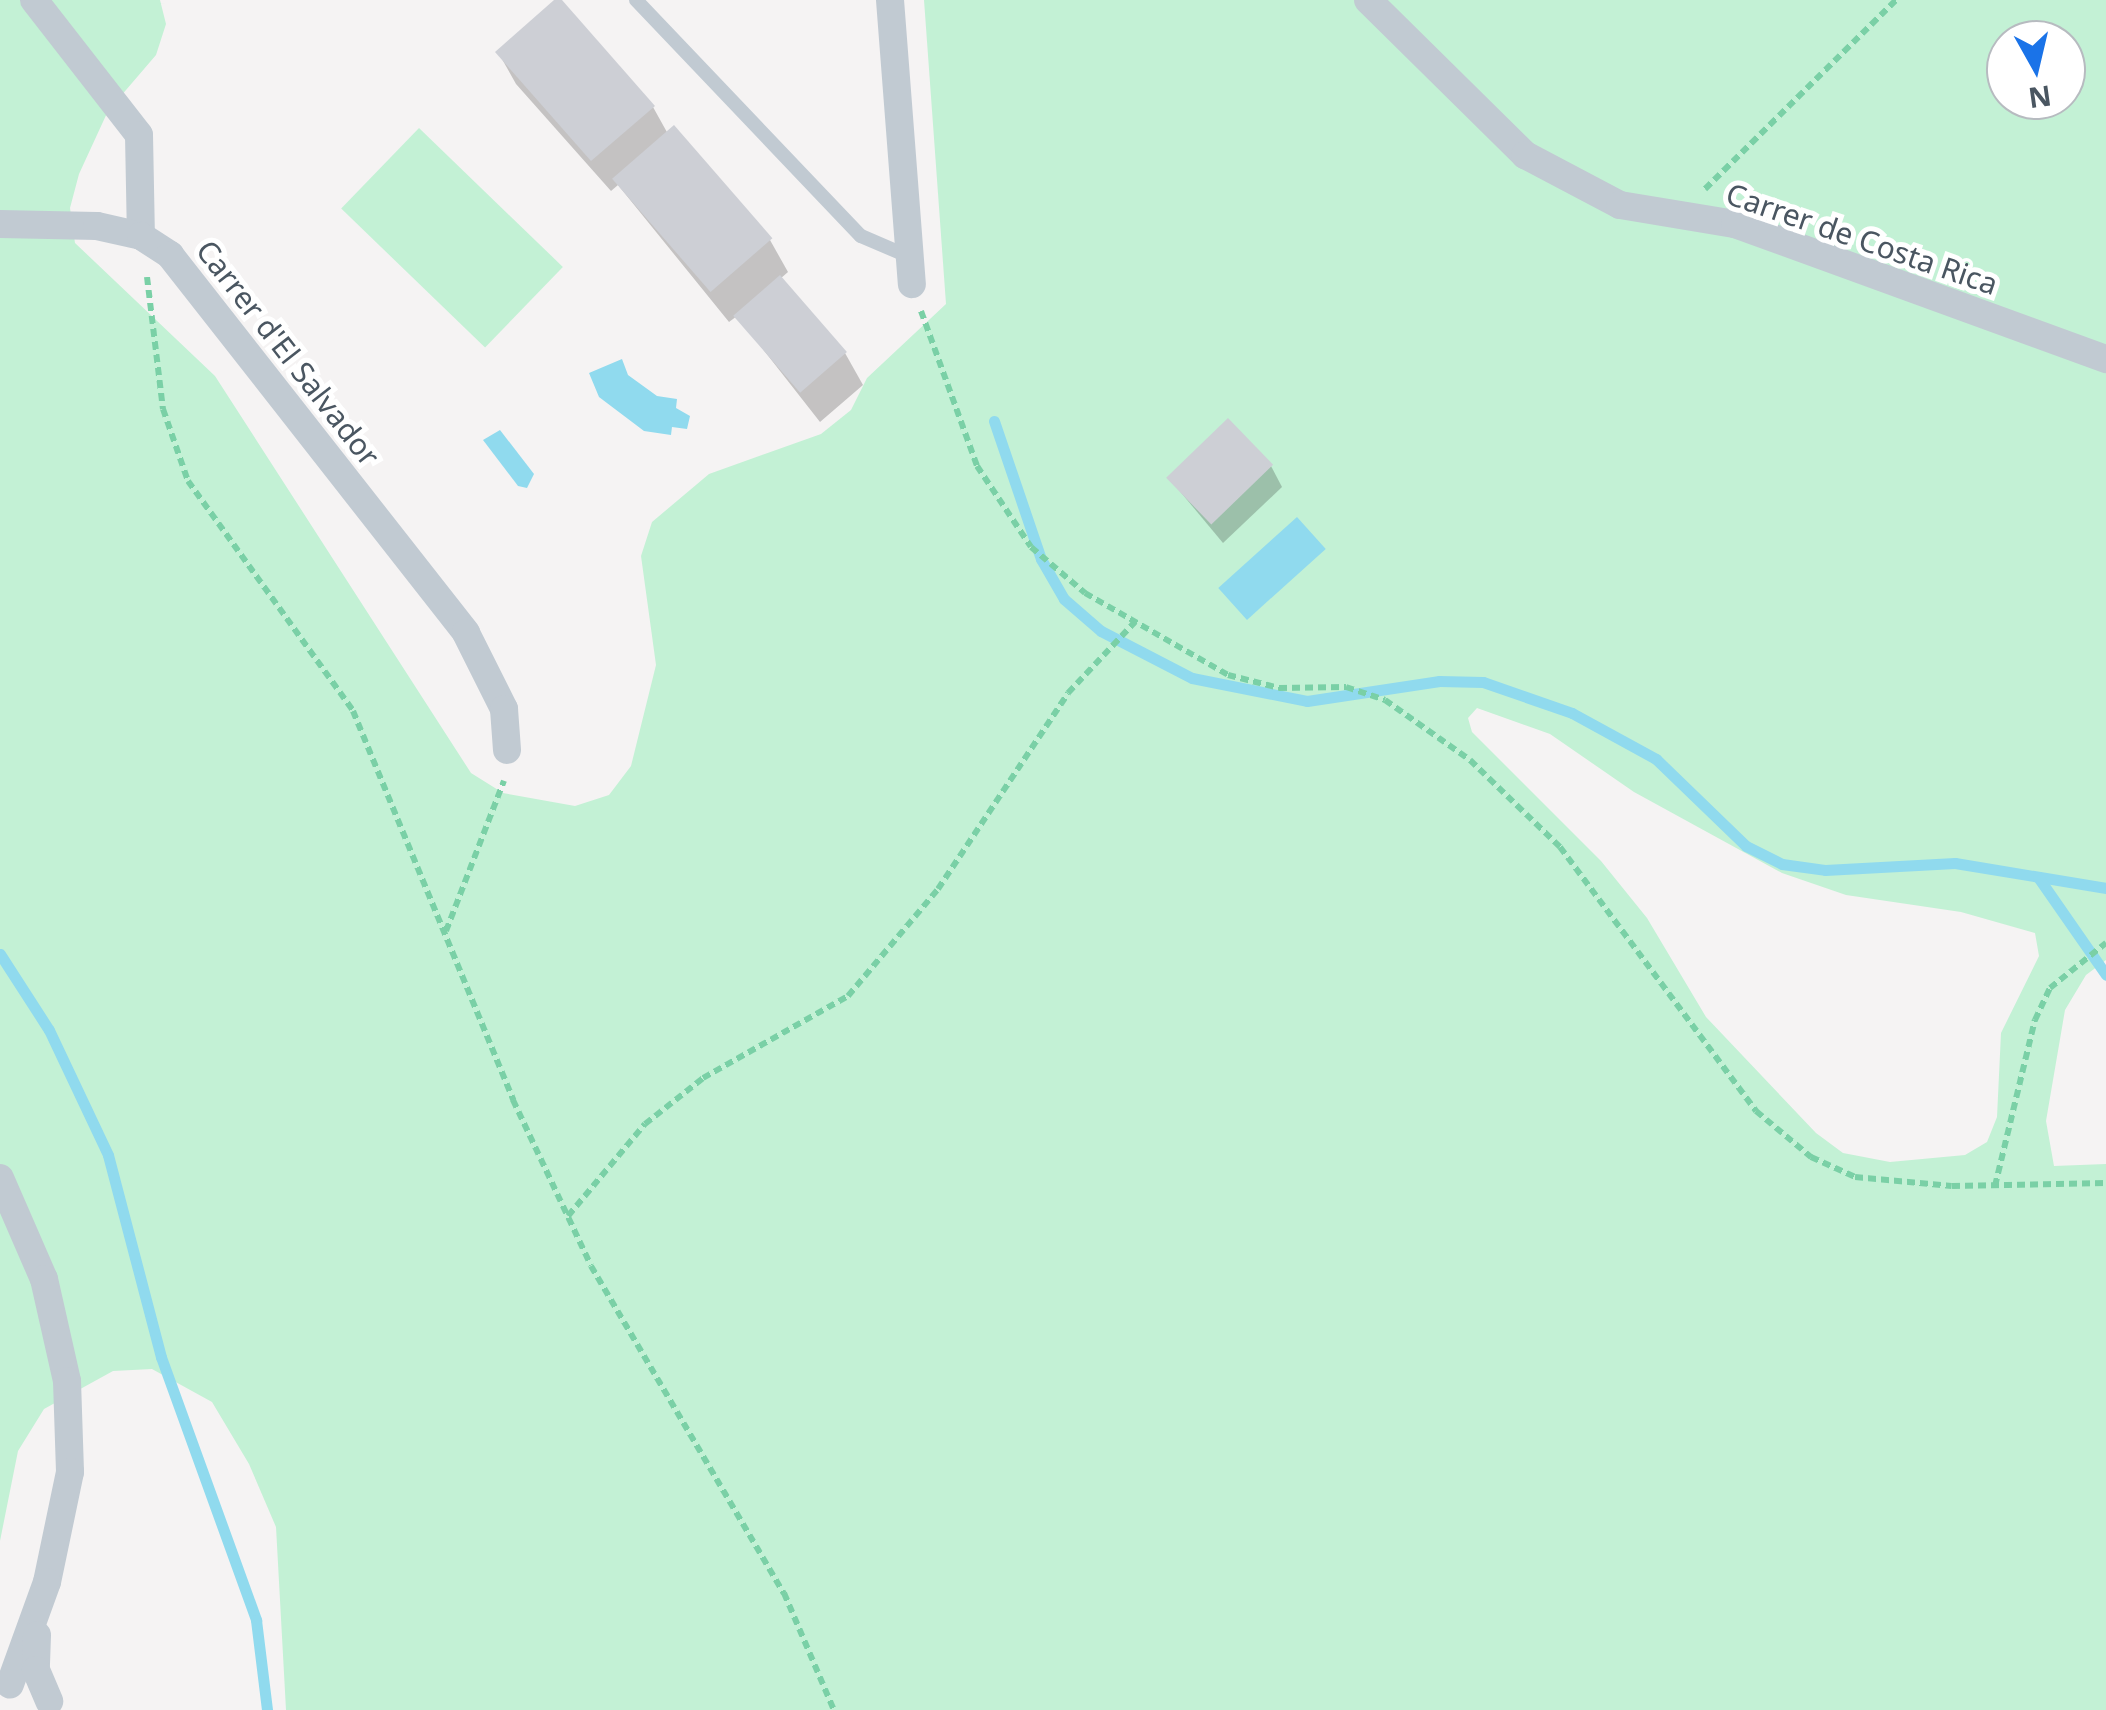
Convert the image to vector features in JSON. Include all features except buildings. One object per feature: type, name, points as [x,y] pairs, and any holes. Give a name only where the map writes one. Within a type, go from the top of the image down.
[{"type":"street","points":[[0,224],[97,226],[142,236],[139,135],[34,0]]},
{"type":"street","points":[[890,0],[911,271]]},
{"type":"street","name":"Carrer de Costa Rica","points":[[1368,0],[1524,155],[1620,206],[1734,224],[2106,359]]},
{"type":"street","name":"Carrer d'El Salvador","points":[[142,236],[170,254],[466,633],[504,709],[507,750]]},
{"type":"street","points":[[0,1178],[44,1280],[67,1380],[70,1472],[37,1613],[5,1685],[52,1706]]},
{"type":"street","points":[[37,1613],[36,1670],[52,1706]]},
{"type":"lane","points":[[636,0],[861,236],[911,271]]},
{"type":"path","points":[[1679,215],[1896,0]]},
{"type":"path","points":[[142,236],[163,409],[188,480],[353,711],[445,935],[568,1216],[784,1593],[834,1710]]},
{"type":"path","points":[[911,271],[977,466],[1031,547],[1085,593],[1228,675],[1278,688],[1346,687],[1385,700],[1470,760],[1560,847],[1756,1111],[1810,1157],[1854,1176],[1995,1186],[2106,1183]]},
{"type":"path","points":[[568,1216],[645,1124],[704,1078],[848,996],[938,889],[1068,693],[1135,622]]},
{"type":"path","points":[[445,935],[483,822],[502,793],[507,750]]},
{"type":"path","points":[[1995,1186],[2035,1020],[2050,988],[2106,942]]},
{"type":"green space","points":[[0,0],[160,0],[166,24],[156,55],[108,111],[79,174],[70,208],[75,243],[215,376],[471,773],[503,793],[575,806],[609,795],[631,766],[656,665],[641,556],[652,522],[709,474],[821,434],[851,410],[867,378],[946,304],[924,0],[2106,0],[2106,960],[2086,975],[2065,1010],[2046,1121],[2054,1166],[2106,1164],[2106,1710],[286,1710],[276,1527],[249,1464],[212,1402],[152,1369],[113,1371],[44,1409],[18,1451],[0,1541]],"holes":[[[1477,708],[1550,734],[1634,792],[1782,873],[1846,895],[1961,912],[2035,933],[2039,956],[2001,1033],[1997,1117],[1987,1142],[1965,1155],[1890,1162],[1843,1153],[1816,1133],[1706,1017],[1647,918],[1601,861],[1472,732],[1468,718]]]},
{"type":"green space","points":[[419,128],[563,267],[485,347],[341,209]]},
{"type":"water","points":[[622,359],[628,375],[657,396],[677,399],[676,408],[690,416],[687,429],[672,427],[671,435],[644,431],[599,397],[589,373]]},
{"type":"water","points":[[500,430],[534,474],[527,488],[518,486],[483,440]]},
{"type":"water","points":[[1297,517],[1326,549],[1247,620],[1218,588]]},
{"type":"waterway","points":[[994,421],[1041,559],[1064,599],[1101,631],[1192,678],[1307,701],[1439,681],[1483,682],[1572,713],[1656,759],[1746,846],[1782,864],[1825,870],[1955,863],[2106,888]]},
{"type":"waterway","points":[[2038,877],[2106,975]]},
{"type":"waterway","points":[[0,954],[49,1030],[108,1155],[161,1357],[256,1620],[267,1710]]}]
